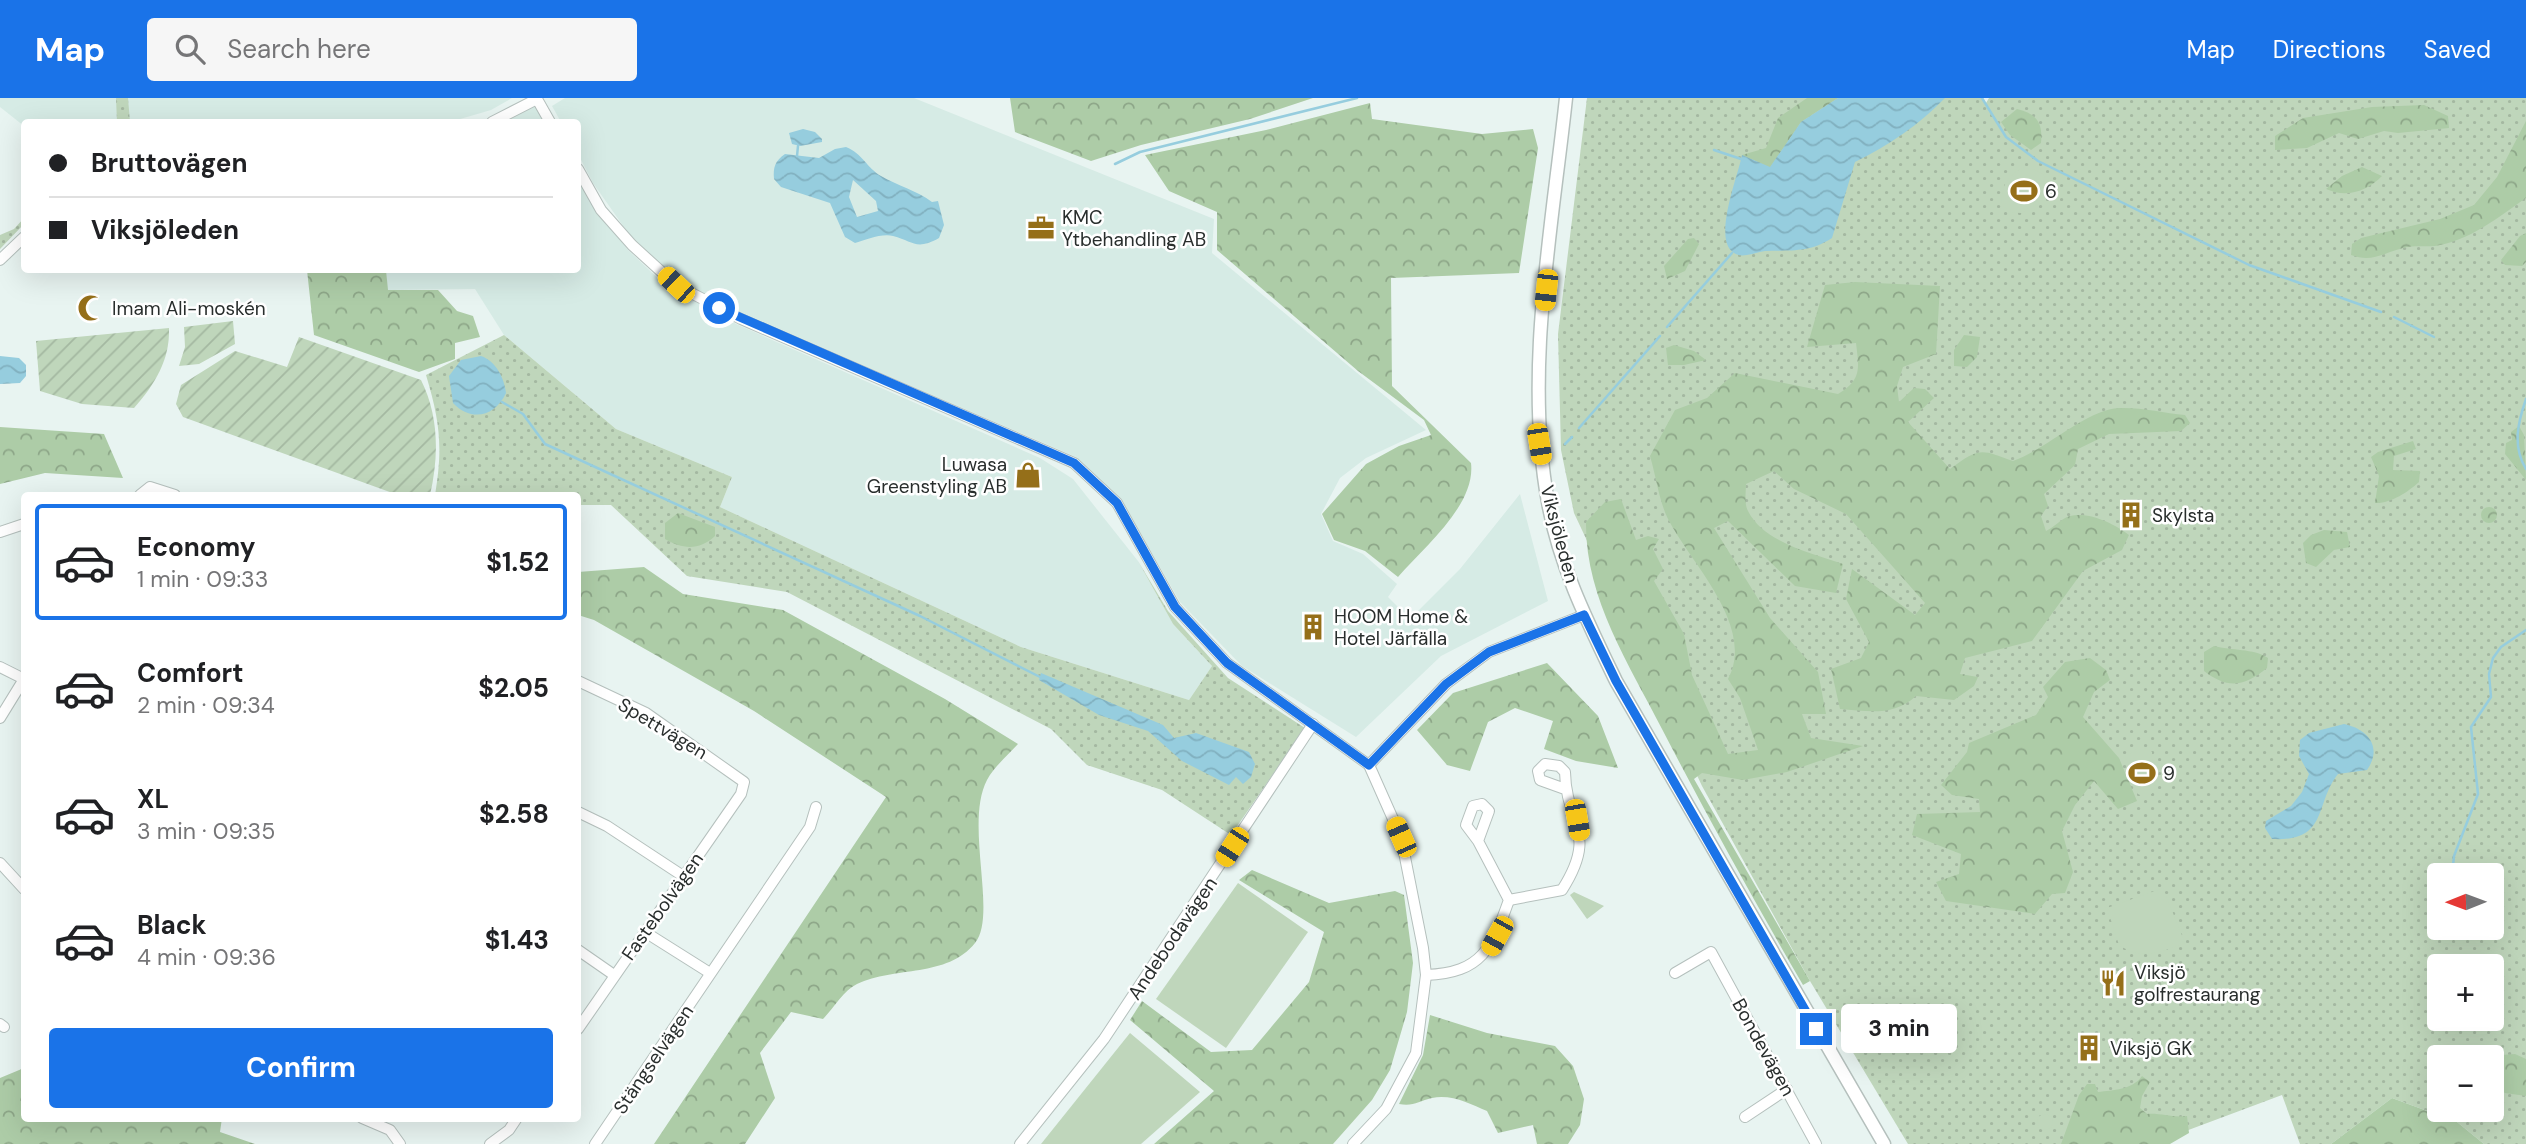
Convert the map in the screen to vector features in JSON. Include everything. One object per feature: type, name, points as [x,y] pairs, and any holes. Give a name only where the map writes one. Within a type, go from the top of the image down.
[{"type":"main road","name":"Viksjöleden","points":[[1566,98],[1537,372],[1539,444],[1559,549],[1584,615],[1616,681],[1884,1144]]},
{"type":"street","points":[[498,119],[537,99],[548,119]]},
{"type":"street","points":[[581,174],[601,210],[632,245],[676,285],[741,319],[1074,463],[1117,503],[1175,607],[1227,663],[1369,765],[1401,837],[1426,975],[1416,1053],[1386,1109],[1353,1144]]},
{"type":"street","points":[[0,260],[21,240]]},
{"type":"street","points":[[143,492],[158,488],[168,492]]},
{"type":"street","points":[[0,532],[21,525]]},
{"type":"street","points":[[1369,765],[1446,684],[1489,652],[1584,615]]},
{"type":"street","points":[[0,667],[21,678]]},
{"type":"street","name":"Spettvägen","points":[[581,682],[646,713],[744,782]]},
{"type":"street","points":[[0,718],[21,684]]},
{"type":"street","name":"Andebodavägen","points":[[1020,1144],[1111,1028],[1313,724]]},
{"type":"street","name":"Fastebolvägen","points":[[581,1024],[741,794],[744,782]]},
{"type":"street","points":[[1509,900],[1562,890],[1576,868],[1581,844],[1571,800],[1565,789]]},
{"type":"street","name":"Stängselvägen","points":[[595,1144],[810,827],[816,807]]},
{"type":"street","points":[[581,813],[607,826],[683,876]]},
{"type":"street","points":[[1478,841],[1509,900]]},
{"type":"street","points":[[0,863],[21,886]]},
{"type":"street","points":[[1426,975],[1449,974],[1472,965],[1488,950],[1509,900]]},
{"type":"street","points":[[645,932],[710,973]]},
{"type":"street","name":"Bondevägen","points":[[1675,973],[1711,951],[1816,1144]]},
{"type":"street","points":[[581,952],[614,975]]},
{"type":"street","points":[[1745,1117],[1787,1089]]},
{"type":"street","points":[[371,1122],[390,1130],[400,1144]]},
{"type":"street","points":[[491,1144],[509,1130],[514,1122]]},
{"type":"shaded area","points":[[0,98],[512,98],[491,110],[460,119],[21,119],[21,124],[0,107]]},
{"type":"shaded area","points":[[565,98],[914,98],[1214,219],[1212,253],[1426,430],[1366,458],[1340,478],[1321,514],[1333,541],[1363,554],[1397,584],[1388,597],[1397,606],[1405,624],[1460,569],[1520,494],[1548,601],[1441,656],[1356,737],[1242,666],[1180,602],[1120,498],[1076,457],[745,314],[676,280],[633,240],[593,183],[581,160],[581,119],[559,119],[552,106]]},
{"type":"shaded area","points":[[537,102],[546,119],[510,119]]},
{"type":"shaded area","points":[[581,182],[627,249],[665,285],[736,324],[1040,458],[1073,479],[1138,561],[1173,624],[1212,666],[1189,700],[1021,647],[720,507],[732,477],[616,429],[504,335],[475,289],[387,290],[386,273],[581,273]]},
{"type":"green space","points":[[116,98],[128,98],[130,119],[117,119]]},
{"type":"green space","points":[[1010,98],[1313,98],[1250,119],[1141,145],[1091,161],[1015,132]]},
{"type":"green space","name":"Viksjö GK","points":[[1587,98],[1983,98],[1986,103],[1989,98],[2526,98],[2526,1144],[2484,1144],[2457,1122],[2504,1122],[2504,1045],[2427,1045],[2427,1111],[2392,1098],[2331,1144],[2300,1144],[2282,1095],[2151,1144],[1908,1144],[1810,981],[1702,786],[1574,513],[1561,450],[1558,334]]},
{"type":"green space","points":[[1807,98],[1838,98],[1801,122],[1770,168],[1742,155],[1766,148],[1778,118]]},
{"type":"green space","points":[[1370,103],[1372,119],[1482,134],[1533,129],[1538,148],[1519,273],[1391,278],[1392,386],[1471,463],[1470,479],[1457,510],[1398,577],[1365,551],[1334,540],[1322,514],[1366,464],[1399,446],[1431,435],[1424,420],[1358,371],[1217,250],[1217,212],[1169,191],[1145,155],[1266,130]]},
{"type":"green space","points":[[2424,105],[2448,116],[2449,128],[2398,133],[2384,131],[2358,139],[2339,133],[2307,148],[2275,150],[2275,136],[2303,118],[2372,107]]},
{"type":"green space","points":[[2017,109],[2034,117],[2040,125],[2041,143],[2031,150],[2010,135],[2001,122]]},
{"type":"green space","points":[[2526,121],[2526,198],[2483,227],[2448,243],[2407,247],[2371,258],[2351,255],[2352,244],[2361,238],[2440,219],[2474,205],[2497,177]]},
{"type":"green space","name":"6","points":[[2023,167],[2043,175],[2046,187],[2030,207],[2021,213],[2009,212],[2001,203],[2004,185]]},
{"type":"green space","points":[[2362,167],[2382,176],[2356,192],[2341,193],[2326,189],[2342,176]]},
{"type":"green space","points":[[21,221],[21,227],[0,249],[0,235],[14,229]]},
{"type":"green space","points":[[2526,233],[2526,262],[2522,266],[2505,265],[2501,260],[2520,236]]},
{"type":"green space","points":[[1694,238],[1699,244],[1685,271],[1667,279],[1664,266],[1688,239]]},
{"type":"green space","points":[[307,273],[386,273],[388,290],[438,290],[457,311],[473,316],[480,337],[455,343],[455,359],[419,372],[314,335]]},
{"type":"green space","points":[[1855,282],[1940,286],[1936,354],[1903,367],[1897,386],[1899,402],[1914,388],[1925,389],[1934,398],[1908,422],[1950,469],[1980,452],[2013,461],[2080,422],[2107,410],[2135,408],[2185,415],[2190,423],[2181,431],[2109,434],[2078,449],[2075,465],[2044,494],[2048,506],[2041,516],[2046,531],[2070,516],[2093,517],[2129,535],[2122,550],[2083,571],[2032,641],[1965,658],[1960,674],[1978,677],[1974,686],[1954,700],[1916,696],[1889,710],[1840,709],[1831,669],[1861,658],[1869,642],[1846,599],[1852,569],[1915,615],[1925,603],[1846,514],[1794,489],[1774,471],[1746,484],[1747,508],[1755,522],[1765,531],[1804,551],[1843,564],[1836,593],[1795,586],[1728,521],[1714,528],[1770,618],[1818,672],[1826,714],[1802,714],[1811,738],[1863,746],[1787,772],[1743,780],[1702,773],[1694,779],[1810,981],[1803,985],[1713,826],[1611,630],[1593,577],[1586,522],[1605,502],[1621,499],[1636,540],[1648,536],[1659,539],[1653,549],[1663,569],[1654,581],[1684,634],[1692,675],[1728,754],[1758,750],[1740,698],[1728,679],[1734,659],[1734,638],[1727,617],[1717,596],[1668,519],[1650,456],[1675,410],[1707,398],[1735,373],[1838,394],[1846,389],[1857,373],[1856,343],[1807,347],[1825,285]]},
{"type":"green space","points":[[233,321],[235,344],[199,364],[179,366],[185,347],[184,327]]},
{"type":"green space","points":[[169,328],[167,351],[160,371],[134,408],[82,404],[40,391],[36,341]]},
{"type":"green space","points":[[504,335],[616,429],[732,477],[720,507],[1021,647],[1189,700],[1212,666],[1173,624],[1138,561],[1168,611],[1228,678],[1305,728],[1231,835],[1162,790],[1087,765],[1051,729],[787,592],[687,576],[611,505],[581,505],[581,492],[435,492],[439,435],[426,375]]},
{"type":"green space","points":[[1964,335],[1980,337],[1977,357],[1967,367],[1954,366],[1954,350]]},
{"type":"green space","points":[[299,337],[421,380],[431,408],[436,436],[431,492],[390,492],[183,417],[176,404],[181,385],[235,351],[287,367]]},
{"type":"green space","points":[[1674,345],[1694,351],[1706,360],[1668,365],[1666,348]]},
{"type":"green space","points":[[2519,426],[2524,435],[2526,480],[2505,454],[2506,443],[2512,440],[2511,432]]},
{"type":"green space","points":[[0,427],[104,434],[123,478],[45,473],[0,484]]},
{"type":"green space","points":[[2413,441],[2416,449],[2394,456],[2393,470],[2420,471],[2419,482],[2398,497],[2375,503],[2379,476],[2371,457],[2378,452]]},
{"type":"green space","points":[[2489,507],[2495,509],[2495,521],[2489,523],[2483,521],[2481,515],[2483,509]]},
{"type":"green space","points":[[678,513],[715,527],[715,536],[703,544],[690,547],[665,539],[665,523]]},
{"type":"green space","points":[[2324,530],[2347,532],[2350,547],[2334,550],[2316,567],[2306,563],[2303,543],[2311,535]]},
{"type":"green space","points":[[644,567],[683,594],[783,610],[945,699],[1018,744],[990,775],[981,798],[979,844],[983,912],[981,930],[975,943],[950,962],[857,984],[843,995],[823,1019],[791,1012],[760,1053],[775,1098],[745,1144],[654,1144],[886,797],[754,711],[594,620],[581,616],[581,572]]},
{"type":"green space","points":[[2214,646],[2262,655],[2268,658],[2267,668],[2243,682],[2220,681],[2204,671],[2204,652]]},
{"type":"green space","points":[[2090,658],[2106,670],[2110,680],[2094,692],[2083,717],[2119,758],[2137,801],[2118,809],[2094,781],[2075,805],[2062,831],[2073,872],[2065,893],[2052,894],[2035,914],[1946,901],[1936,882],[1959,874],[1961,854],[1912,835],[1917,814],[1980,812],[1979,799],[1952,795],[1941,785],[1967,752],[1969,743],[2036,715],[2048,697],[2043,687],[2065,662]]},
{"type":"green space","points":[[1547,663],[1598,716],[1618,768],[1576,761],[1544,749],[1553,721],[1515,708],[1488,722],[1470,771],[1447,765],[1417,730],[1453,693]]},
{"type":"green space","name":"9","points":[[2141,747],[2152,752],[2155,791],[2146,798],[2138,794],[2125,756]]},
{"type":"green space","points":[[1252,870],[1329,903],[1395,891],[1404,895],[1413,963],[1407,1012],[1390,1070],[1372,1100],[1333,1144],[1154,1144],[1214,1091],[1130,1020],[1142,1001],[1211,1052],[1252,1050],[1309,982],[1324,932],[1239,880]]},
{"type":"green space","points":[[1238,883],[1308,932],[1226,1048],[1156,999]]},
{"type":"green space","points":[[2163,888],[2185,943],[2160,952],[2144,954],[2119,945],[2107,908]]},
{"type":"green space","points":[[1574,892],[1604,906],[1587,919],[1570,895]]},
{"type":"green space","points":[[1430,1015],[1487,1033],[1555,1046],[1573,1066],[1584,1099],[1580,1125],[1568,1144],[1537,1144],[1533,1125],[1498,1133],[1487,1111],[1454,1099],[1439,1097],[1412,1104],[1399,1104],[1423,1055]]},
{"type":"green space","points":[[1130,1033],[1200,1092],[1141,1144],[1041,1144]]},
{"type":"green space","points":[[2515,1054],[2526,1059],[2526,1096],[2504,1093],[2504,1055]]},
{"type":"green space","points":[[21,1069],[21,1122],[221,1122],[220,1132],[255,1144],[0,1144],[0,1078]]},
{"type":"green space","points":[[2142,1076],[2150,1082],[2142,1096],[2140,1108],[2147,1114],[2187,1116],[2189,1133],[2170,1144],[2061,1144],[2079,1095],[2087,1084],[2095,1084],[2098,1092],[2116,1090],[2128,1087]]},
{"type":"green space","points":[[2392,1098],[2427,1111],[2427,1122],[2457,1122],[2484,1144],[2331,1144]]},
{"type":"green space","points":[[2045,1114],[2051,1116],[2051,1128],[2045,1130],[2039,1128],[2037,1122],[2039,1116]]},
{"type":"water","points":[[1838,98],[1945,98],[1903,134],[1855,162],[1832,238],[1800,250],[1737,255],[1728,246],[1725,235],[1728,207],[1742,155],[1770,167],[1801,122]]},
{"type":"water","points":[[803,129],[815,132],[822,142],[800,146],[792,144],[789,133]]},
{"type":"water","points":[[846,147],[852,150],[881,176],[932,202],[938,201],[944,225],[939,238],[925,244],[915,244],[884,235],[855,243],[845,237],[830,203],[781,187],[774,179],[775,165],[785,154],[819,158],[835,149]],"holes":[[[853,180],[876,201],[878,211],[857,217],[849,197]]]},
{"type":"water","points":[[0,356],[19,358],[26,365],[26,376],[20,383],[0,384]]},
{"type":"water","points":[[481,356],[491,362],[498,371],[506,393],[489,412],[475,415],[453,403],[449,376],[461,360]]},
{"type":"water","points":[[1041,673],[1163,725],[1174,738],[1196,733],[1249,752],[1255,764],[1251,777],[1243,784],[1236,777],[1229,785],[1182,761],[1148,731],[1099,715],[1039,680]]},
{"type":"water","points":[[2344,724],[2360,730],[2370,740],[2374,754],[2367,770],[2338,774],[2312,828],[2290,838],[2272,839],[2265,828],[2266,821],[2291,806],[2302,792],[2309,774],[2299,756],[2300,740],[2309,733]]},
{"type":"waterway","points":[[1115,164],[1140,152],[1357,98]]},
{"type":"waterway","points":[[1982,98],[2006,137],[2038,161],[2249,265],[2381,312]]},
{"type":"waterway","points":[[797,156],[798,146]]},
{"type":"waterway","points":[[1714,150],[1741,159]]},
{"type":"waterway","points":[[1667,327],[1732,253]]},
{"type":"waterway","points":[[2394,317],[2434,337]]},
{"type":"waterway","points":[[1579,428],[1660,336]]},
{"type":"waterway","points":[[2526,399],[2519,425],[2518,443],[2526,469]]},
{"type":"waterway","points":[[502,402],[523,414],[545,444],[920,616],[1040,677]]},
{"type":"waterway","points":[[1565,444],[1572,437]]},
{"type":"waterway","points":[[2453,863],[2478,794],[2471,727],[2491,697],[2489,674],[2493,658],[2501,647],[2526,630]]},
{"type":"place","name":"6","points":[[2024,191]]},
{"type":"place","name":"KMC Ytbehandling AB","points":[[1041,228]]},
{"type":"place","name":"Imam Ali-moskén","points":[[91,308]]},
{"type":"place","name":"Luwasa Greenstyling AB","points":[[1028,475]]},
{"type":"place","name":"Skylsta","points":[[2131,515]]},
{"type":"place","name":"HOOM Home & Hotel Järfälla","points":[[1313,627]]},
{"type":"place","name":"9","points":[[2142,773]]},
{"type":"place","name":"Viksjö golfrestaurang","points":[[2113,983]]},
{"type":"place","name":"Viksjö GK","points":[[2089,1048]]},
{"type":"route","points":[[719,308],[1074,463],[1117,503],[1175,607],[1227,663],[1369,765],[1446,684],[1489,652],[1584,615],[1616,681],[1707,835],[1816,1029]]}]
